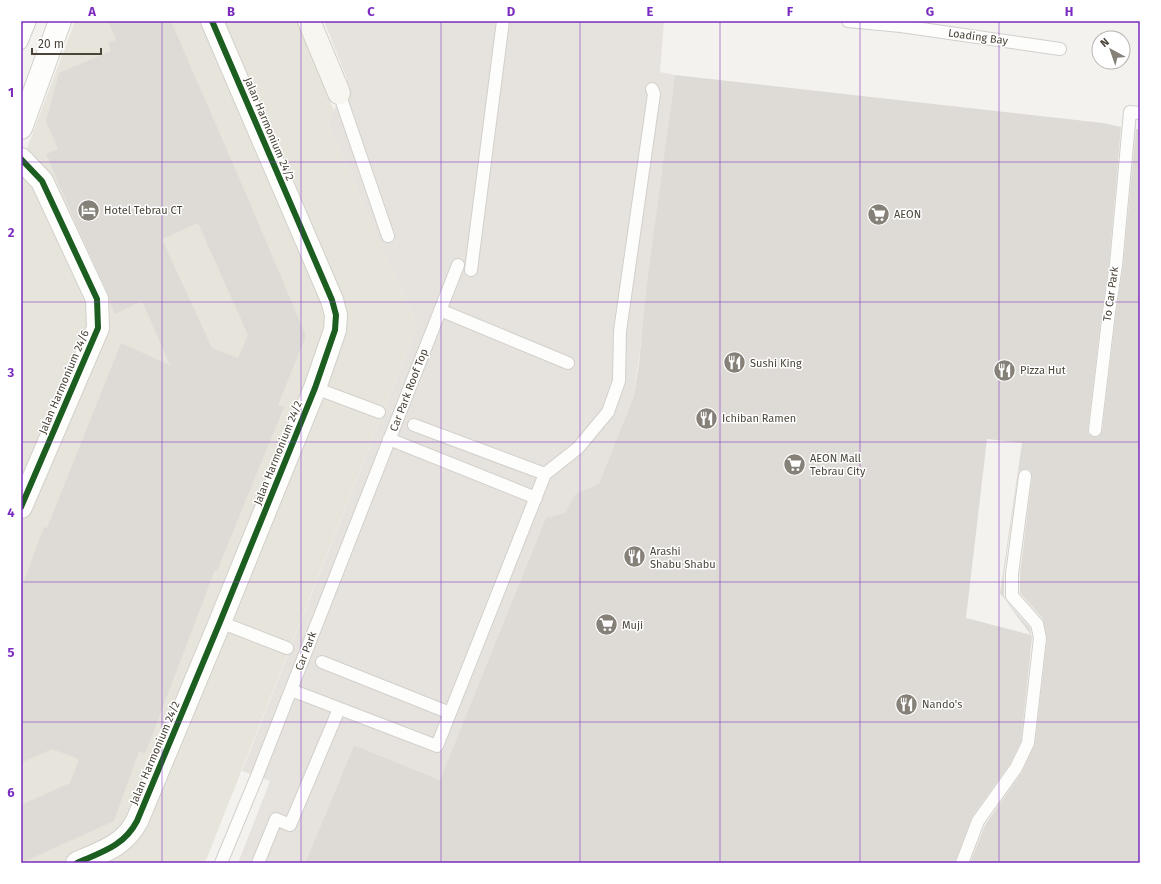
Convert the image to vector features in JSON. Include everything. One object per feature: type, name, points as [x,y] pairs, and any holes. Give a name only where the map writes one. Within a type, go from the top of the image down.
[{"type":"main road","points":[[309,21],[339,93]]},
{"type":"street","points":[[21,128],[60,21]]},
{"type":"street","name":"Jalan Harmonium 24/2","points":[[77,863],[118,844],[124,840],[134,828],[315,388],[335,330],[336,315],[334,307],[212,21]]},
{"type":"street","name":"Jalan Harmonium 24/6","points":[[21,159],[42,181],[97,299],[98,328],[21,507]]},
{"type":"lane","points":[[21,43],[30,21]]},
{"type":"lane","points":[[471,270],[503,21]]},
{"type":"lane","name":"Loading Bay","points":[[848,21],[901,26],[1060,49]]},
{"type":"lane","points":[[291,690],[437,746],[545,474],[578,448],[608,412],[619,381],[620,331],[654,94],[652,89]]},
{"type":"lane","points":[[339,93],[388,236]]},
{"type":"lane","name":"To Car Park","points":[[1095,430],[1116,265],[1125,159],[1135,112]]},
{"type":"lane","name":"Car Park Roof Top","points":[[390,439],[458,265]]},
{"type":"lane","points":[[440,310],[568,363]]},
{"type":"lane","points":[[315,388],[379,412]]},
{"type":"lane","points":[[414,425],[545,474]]},
{"type":"lane","points":[[390,439],[536,498]]},
{"type":"lane","name":"Car Park","points":[[221,863],[257,776],[390,439]]},
{"type":"lane","points":[[962,863],[978,821],[1016,768],[1028,743],[1040,638],[1037,624],[1012,596],[1012,574],[1025,476]]},
{"type":"lane","points":[[220,622],[287,648]]},
{"type":"lane","points":[[322,662],[450,713]]},
{"type":"lane","points":[[258,863],[276,819],[290,825],[339,708]]},
{"type":"shaded area","points":[[75,21],[297,21],[334,111],[328,124],[417,326],[205,863],[21,863],[21,164]]},
{"type":"shaded area","points":[[324,21],[664,21],[660,72],[675,75],[634,396],[599,483],[574,495],[440,780],[354,745],[305,863],[238,863],[270,781],[242,771],[417,326],[328,124],[347,79]]},
{"type":"building","points":[[108,21],[171,21],[306,336],[278,405],[284,407],[217,571],[215,570],[145,754],[139,751],[114,821],[21,863],[21,805],[70,783],[79,759],[52,749],[21,763],[21,589],[44,527],[47,528],[121,343],[170,365],[142,301],[115,314],[108,294],[46,154],[58,149],[46,121],[59,73],[111,51],[108,43],[116,40]],"holes":[[[198,223],[248,335],[238,358],[212,348],[162,239]]]},
{"type":"building","name":"AEON Mall Tebrau City","points":[[675,75],[1103,123],[1121,127],[1109,264],[1088,429],[1088,433],[1094,437],[1098,437],[1102,431],[1123,266],[1136,129],[1140,130],[1140,863],[970,863],[985,825],[1022,772],[1035,744],[1047,639],[1043,619],[1020,593],[1020,574],[1032,477],[1030,470],[1026,469],[1019,471],[1018,475],[1004,574],[1004,596],[1006,601],[1030,628],[1032,638],[1021,741],[1010,764],[972,817],[955,863],[305,863],[354,745],[440,780],[546,518],[565,513],[574,495],[599,483],[634,396],[639,363],[646,291]],"holes":[[[987,439],[1022,443],[1000,593],[1031,635],[966,618]]]},
{"type":"cycle path","points":[[77,863],[112,847],[126,837],[137,821],[315,388],[335,330],[336,315],[332,300],[212,21]]},
{"type":"cycle path","points":[[21,159],[42,181],[97,299],[98,328],[21,507]]},
{"type":"place","name":"Hotel Tebrau CT","points":[[89,210]]},
{"type":"place","name":"AEON","points":[[878,214]]},
{"type":"place","name":"Sushi King","points":[[735,363]]},
{"type":"place","name":"Pizza Hut","points":[[1005,370]]},
{"type":"place","name":"Ichiban Ramen","points":[[706,418]]},
{"type":"place","name":"AEON Mall Tebrau City","points":[[795,464]]},
{"type":"place","name":"Arashi Shabu Shabu","points":[[634,557]]},
{"type":"place","name":"Muji","points":[[606,625]]},
{"type":"place","name":"Nando's","points":[[907,704]]}]
